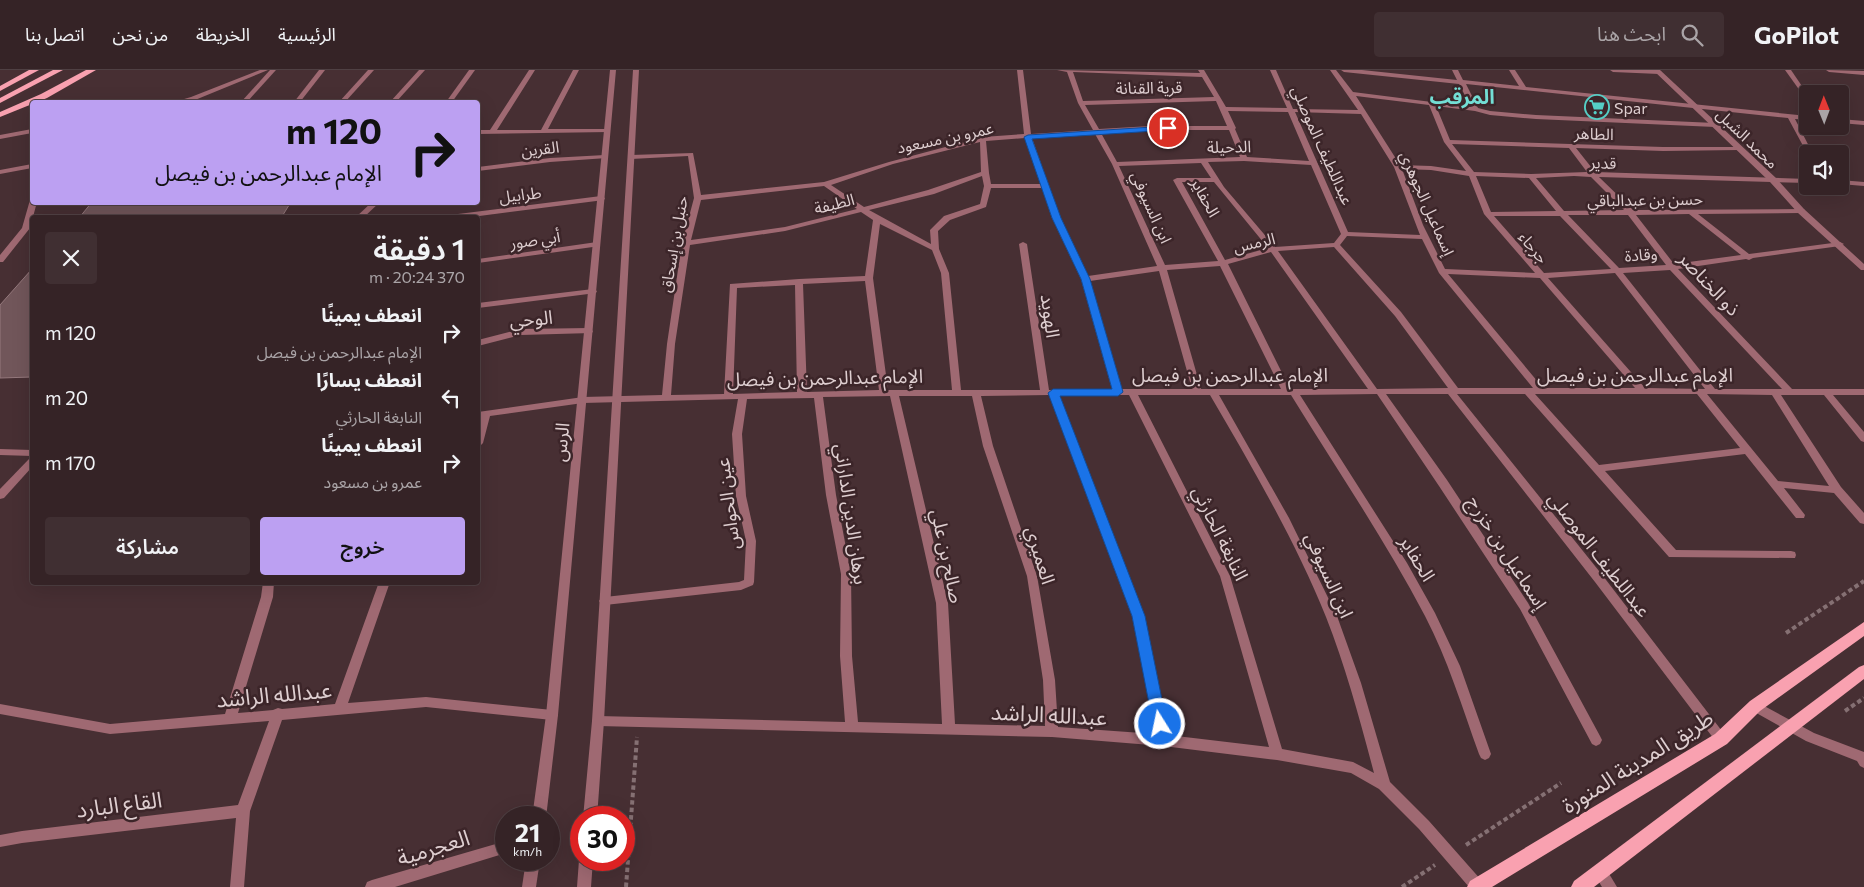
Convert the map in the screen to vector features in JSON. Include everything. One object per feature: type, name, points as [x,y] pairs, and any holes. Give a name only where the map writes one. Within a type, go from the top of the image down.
[{"type":"main road","points":[[0,89],[35,70]]},
{"type":"main road","points":[[0,101],[59,70]]},
{"type":"main road","points":[[0,110],[76,70]]},
{"type":"main road","points":[[35,100],[92,70]]},
{"type":"main road","points":[[0,115],[30,102]]},
{"type":"main road","name":"طريق المدينة المنورة","points":[[1476,887],[1721,739],[1755,706],[1864,628]]},
{"type":"main road","points":[[1580,887],[1722,781],[1864,671]]},
{"type":"street","points":[[188,100],[265,70]]},
{"type":"street","points":[[246,100],[273,70]]},
{"type":"street","points":[[299,100],[322,70]]},
{"type":"street","points":[[344,100],[371,70]]},
{"type":"street","points":[[395,100],[422,70]]},
{"type":"street","points":[[451,100],[472,70]]},
{"type":"street","points":[[492,132],[532,70]]},
{"type":"street","points":[[544,131],[576,70]]},
{"type":"street","name":"الرس","points":[[541,806],[552,715],[613,70]]},
{"type":"street","points":[[591,806],[598,720],[636,70]]},
{"type":"street","points":[[1020,70],[1028,137],[1056,218],[1086,279],[1118,392]]},
{"type":"street","points":[[1060,70],[1203,73],[1224,109],[1244,159]]},
{"type":"street","name":"عبداللطيف الموصلي","points":[[1272,70],[1345,234]]},
{"type":"street","name":"إسماعيل الجوهري","points":[[1332,70],[1351,94],[1398,167],[1424,236],[1442,271],[1540,390]]},
{"type":"street","points":[[1344,70],[1398,73],[1463,83],[1799,117]]},
{"type":"street","points":[[1455,70],[1475,109]]},
{"type":"street","points":[[1512,70],[1524,89]]},
{"type":"street","points":[[1613,70],[1657,71]]},
{"type":"street","points":[[1788,70],[1799,86]]},
{"type":"street","points":[[1829,70],[1864,72]]},
{"type":"street","name":"ابن السيوفي","points":[[1070,71],[1081,103],[1115,164],[1162,268],[1197,392]]},
{"type":"street","name":"محمد الشبل","points":[[1657,71],[1773,180],[1801,211],[1840,244],[1864,268]]},
{"type":"street","points":[[1351,94],[1475,109],[1490,113],[1536,117],[1715,125]]},
{"type":"street","name":"قرية القنانة","points":[[1081,103],[1218,99]]},
{"type":"street","name":"جرجاء","points":[[1432,104],[1447,142],[1472,174],[1488,214],[1642,391]]},
{"type":"street","points":[[1224,109],[1363,112]]},
{"type":"street","points":[[1790,116],[1805,145]]},
{"type":"street","points":[[1849,122],[1864,123]]},
{"type":"street","name":"عمرو بن مسعود","points":[[698,198],[825,184],[891,163],[983,139],[1098,133],[1151,128],[1233,128]]},
{"type":"street","points":[[0,137],[30,131]]},
{"type":"street","points":[[480,132],[608,131]]},
{"type":"street","points":[[957,392],[945,273],[935,249],[934,230],[947,218],[983,205],[988,186],[984,173],[983,139]]},
{"type":"street","name":"الطاهر","points":[[1447,142],[1663,149],[1739,148]]},
{"type":"street","name":"ذو الخناصر","points":[[1571,146],[1593,175],[1630,212],[1672,267],[1791,393]]},
{"type":"street","name":"حنبل بن إسحاق","points":[[631,158],[691,154],[698,198],[686,243],[671,344],[666,398]]},
{"type":"street","name":"القرين","points":[[480,169],[550,160],[605,157]]},
{"type":"street","name":"الدحيلة","points":[[1115,164],[1244,159],[1314,163]]},
{"type":"street","name":"إسماعيل بن خزرج","points":[[1203,160],[1215,180],[1273,249],[1443,483],[1524,606],[1596,740]]},
{"type":"street","points":[[0,172],[30,166]]},
{"type":"street","name":"قدير","points":[[1398,167],[1431,168],[1472,174],[1799,181]]},
{"type":"street","name":"الطيفة","points":[[686,243],[785,230],[931,192],[984,173]]},
{"type":"street","points":[[1531,176],[1562,213],[1617,271],[1713,392]]},
{"type":"street","name":"الحفاير","points":[[1215,180],[1177,180],[1291,392],[1403,566],[1431,616],[1454,666],[1485,754]]},
{"type":"street","points":[[1849,183],[1864,184]]},
{"type":"street","points":[[825,184],[877,219],[935,249]]},
{"type":"street","points":[[988,186],[1045,186]]},
{"type":"street","name":"طرابيل","points":[[466,215],[601,198]]},
{"type":"street","points":[[0,260],[26,228],[32,205]]},
{"type":"street","points":[[362,215],[373,205]]},
{"type":"street","name":"حسن بن عبدالباقي","points":[[1488,214],[1801,211]]},
{"type":"street","points":[[1691,212],[1749,258]]},
{"type":"street","name":"صالح بن علي","points":[[877,219],[869,278],[889,393],[942,603],[948,730]]},
{"type":"street","points":[[1336,245],[1345,234],[1424,236]]},
{"type":"street","name":"أبي صور","points":[[480,261],[597,244]]},
{"type":"street","name":"الهويد","points":[[1023,244],[1049,393],[1138,616],[1163,740]]},
{"type":"street","name":"وقادة","points":[[1442,271],[1541,276],[1617,271],[1749,258],[1840,244]]},
{"type":"street","name":"عبداللطيف الموصلي","points":[[1336,245],[1398,314],[1453,391],[1721,739]]},
{"type":"street","name":"الرمس","points":[[1086,279],[1162,268],[1223,263],[1273,249],[1336,245]]},
{"type":"street","points":[[728,397],[733,286],[869,278]]},
{"type":"street","points":[[799,281],[802,395]]},
{"type":"street","points":[[480,306],[593,291]]},
{"type":"street","name":"الوحي","points":[[480,342],[521,332],[589,331]]},
{"type":"street","name":"الإمام عبدالرحمن بن فيصل","points":[[482,414],[583,400],[889,393],[1540,390],[1864,392]]},
{"type":"street","points":[[1527,391],[1674,554],[1791,556]]},
{"type":"street","name":"العميري","points":[[976,392],[991,455],[1032,576],[1048,680],[1052,732]]},
{"type":"street","name":"النابغة الحارثي","points":[[1132,392],[1225,576],[1277,754]]},
{"type":"street","name":"ابن السيوفي","points":[[1213,392],[1272,494],[1308,564],[1344,650],[1384,785]]},
{"type":"street","points":[[1700,392],[1800,515]]},
{"type":"street","points":[[1775,392],[1837,490],[1864,520]]},
{"type":"street","points":[[1827,393],[1864,439]]},
{"type":"street","name":"برهان الدين الداراني","points":[[818,395],[831,494],[846,574],[846,656],[852,727]]},
{"type":"street","name":"عين الحواس","points":[[605,600],[741,586],[749,582],[751,541],[741,496],[737,434],[744,397]]},
{"type":"street","points":[[480,428],[482,414]]},
{"type":"street","points":[[1597,468],[1747,450]]},
{"type":"street","points":[[0,452],[30,453]]},
{"type":"street","points":[[0,494],[30,463]]},
{"type":"street","points":[[1775,484],[1837,490]]},
{"type":"street","points":[[230,718],[267,597],[268,585]]},
{"type":"street","points":[[340,708],[384,585]]},
{"type":"street","name":"عبدالله الراشد","points":[[0,709],[110,729],[278,713],[426,702],[552,715]]},
{"type":"street","points":[[1755,706],[1810,736],[1863,759]]},
{"type":"street","points":[[237,887],[243,811],[278,713]]},
{"type":"street","name":"عبدالله الراشد","points":[[598,720],[1052,732],[1163,740],[1277,754],[1353,768],[1384,785],[1424,825],[1476,887]]},
{"type":"street","name":"القاع البارد","points":[[0,841],[22,836],[243,811]]},
{"type":"street","name":"العجرمية","points":[[372,887],[495,850]]},
{"type":"street","points":[[529,887],[531,871]]},
{"type":"street","points":[[584,887],[585,871]]},
{"type":"street","points":[[1600,872],[1610,887]]},
{"type":"path","points":[[1786,634],[1864,581]]},
{"type":"path","points":[[626,887],[638,722]]},
{"type":"path","points":[[1402,887],[1561,783]]},
{"type":"building","points":[[90,205],[289,205],[283,215],[81,215]]},
{"type":"building","points":[[30,271],[30,377],[0,378],[0,305]]},
{"type":"place","name":"Spar","points":[[1597,107]]},
{"type":"district","name":"المرقب","points":[[1462,96]]},
{"type":"route","points":[[1160,724],[1152,674],[1138,616],[1053,393],[1118,392],[1086,279],[1056,218],[1028,137],[1168,128]]}]
